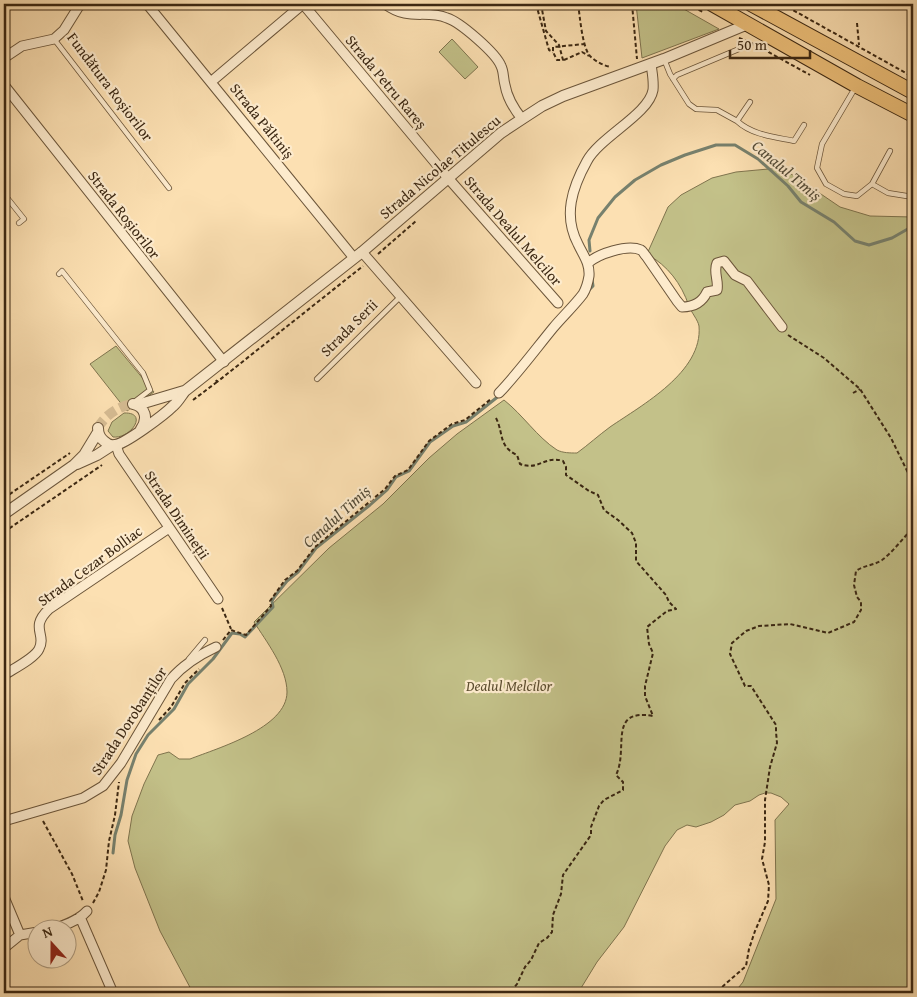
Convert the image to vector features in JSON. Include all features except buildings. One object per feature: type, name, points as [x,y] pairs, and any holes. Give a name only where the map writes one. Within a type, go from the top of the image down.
[{"type":"main road","points":[[712,4],[913,116]]},
{"type":"main road","points":[[751,4],[767,8],[913,92]]},
{"type":"street","name":"Fundătura Roșiorilor","points":[[54,39],[64,30],[74,13],[83,4]]},
{"type":"street","name":"Strada Păltiniș","points":[[148,4],[358,255]]},
{"type":"street","name":"Strada Petru Rareș","points":[[212,81],[303,4],[448,178]]},
{"type":"street","points":[[385,4],[399,8],[404,14],[446,17],[459,25],[487,49],[501,65],[508,95],[522,119]]},
{"type":"street","name":"Strada Nicolae Titulescu","points":[[4,514],[74,465],[114,445],[122,443],[174,406],[185,391],[358,255],[502,133],[522,119],[542,106],[563,96],[664,59],[748,24]]},
{"type":"street","points":[[4,58],[22,46],[54,39]]},
{"type":"street","points":[[499,393],[522,369],[583,293],[589,275],[588,263],[572,230],[569,215],[570,201],[588,159],[603,142],[645,106],[650,98],[654,82],[651,64]]},
{"type":"street","name":"Strada Roșiorilor","points":[[4,85],[224,362]]},
{"type":"street","name":"Strada Dealul Melcilor","points":[[448,178],[558,303]]},
{"type":"street","points":[[588,263],[594,258],[620,250],[640,250],[676,301],[682,307],[685,307],[695,305],[704,300],[708,292],[717,290],[718,284],[715,268],[717,263],[724,261],[735,275],[747,281],[782,327]]},
{"type":"street","name":"Strada Serii","points":[[358,255],[400,297],[476,383]]},
{"type":"street","name":"Strada Nicolae Titulescu","points":[[134,404],[185,391]]},
{"type":"street","points":[[134,404],[145,413],[145,424],[140,430]]},
{"type":"street","name":"Strada Nicolae Titulescu","points":[[74,465],[84,454],[98,430],[102,440],[114,445]]},
{"type":"street","name":"Strada Dimineții","points":[[114,445],[118,454],[218,599]]},
{"type":"street","name":"Strada Cezar Bolliac","points":[[4,675],[39,650],[42,642],[38,626],[42,615],[169,528]]},
{"type":"street","name":"Strada Dorobanților","points":[[4,821],[83,798],[103,786],[121,763],[171,679],[181,667],[216,646]]},
{"type":"street","points":[[4,897],[20,935]]},
{"type":"street","points":[[73,920],[84,914],[113,993]]},
{"type":"street","points":[[4,948],[20,935],[28,934]]},
{"type":"lane","name":"Fundătura Roșiorilor","points":[[54,39],[169,188]]},
{"type":"lane","points":[[673,79],[677,75],[739,49]]},
{"type":"lane","points":[[664,59],[673,79],[689,104],[696,109],[717,110],[746,129],[794,140],[804,124]]},
{"type":"lane","points":[[857,86],[822,144],[817,168],[826,184],[844,194],[857,196],[872,184],[890,151]]},
{"type":"lane","points":[[738,122],[750,102]]},
{"type":"lane","points":[[872,184],[888,192],[913,196]]},
{"type":"lane","points":[[4,194],[24,219],[19,224]]},
{"type":"lane","points":[[59,274],[62,271],[143,373],[150,390],[134,404]]},
{"type":"lane","name":"Strada Serii","points":[[317,379],[400,297]]},
{"type":"lane","points":[[181,667],[205,640]]},
{"type":"path","points":[[536,4],[549,50],[553,52],[557,60],[563,60],[582,52],[604,66],[618,68]]},
{"type":"path","points":[[541,4],[546,31],[559,46],[563,60]]},
{"type":"path","points":[[578,4],[589,56]]},
{"type":"path","points":[[632,4],[637,64]]},
{"type":"path","points":[[782,4],[913,76]]},
{"type":"path","points":[[908,4],[910,15],[913,15]]},
{"type":"path","points":[[857,23],[859,46]]},
{"type":"path","points":[[553,52],[553,47],[585,44]]},
{"type":"path","points":[[782,327],[786,333],[824,358],[860,389],[891,438],[913,483]]},
{"type":"path","points":[[853,393],[860,389]]},
{"type":"path","points":[[231,630],[246,634],[271,606],[270,601],[274,595],[286,580],[297,571],[315,547],[385,489],[395,476],[408,470],[429,441],[452,424],[465,420],[499,393]]},
{"type":"path","points":[[496,418],[501,427],[501,437],[504,445],[508,451],[517,456],[520,464],[529,467],[554,458],[564,461],[566,475],[598,495],[604,510],[632,533],[636,543],[636,561],[666,594],[669,602],[676,609],[667,611],[648,627],[649,644],[654,654],[645,686],[645,696],[654,716],[642,714],[631,716],[623,725],[620,767],[616,775],[622,782],[622,790],[604,800],[599,806],[591,827],[591,835],[563,875],[561,894],[553,914],[552,932],[539,943],[531,960],[510,993]]},
{"type":"path","points":[[4,498],[72,452]]},
{"type":"path","points":[[720,993],[722,987],[746,966],[755,931],[768,901],[769,885],[762,859],[765,842],[765,800],[770,767],[777,743],[776,725],[750,686],[745,686],[730,654],[732,643],[746,631],[759,626],[790,624],[828,634],[854,622],[861,610],[861,602],[857,597],[854,585],[856,571],[862,566],[877,563],[884,559],[913,528]]},
{"type":"path","points":[[218,599],[231,630]]},
{"type":"path","points":[[216,646],[231,630]]},
{"type":"path","points":[[157,722],[171,707],[185,683],[200,667]]},
{"type":"path","points":[[84,914],[97,897],[106,870],[120,780]]},
{"type":"path","points":[[39,812],[79,888],[84,914]]},
{"type":"green space","points":[[636,4],[675,4],[719,29],[642,58]]},
{"type":"green space","points":[[452,39],[478,67],[465,79],[439,52]]},
{"type":"green space","name":"Dealul Melcilor","points":[[779,168],[793,175],[840,207],[870,216],[913,217],[913,993],[734,993],[743,982],[776,899],[775,820],[789,804],[781,797],[765,793],[750,801],[735,805],[724,815],[711,822],[696,827],[687,825],[677,830],[665,846],[624,927],[597,962],[578,993],[193,993],[160,931],[135,868],[128,841],[132,816],[144,784],[158,755],[169,752],[179,759],[190,759],[249,735],[276,716],[284,705],[287,692],[284,674],[275,655],[254,622],[329,548],[383,504],[429,458],[457,434],[504,400],[550,445],[557,450],[577,453],[668,386],[691,358],[698,343],[699,326],[682,290],[673,276],[647,254],[668,207],[681,195],[712,178],[736,172]]},
{"type":"green space","points":[[116,346],[154,392],[127,411],[90,364]]},
{"type":"green space","points":[[124,413],[135,417],[135,425],[126,434],[120,437],[113,437],[108,431],[112,422]]},
{"type":"waterway","name":"Canalul Timiș","points":[[590,251],[589,240],[598,218],[615,197],[635,180],[661,165],[716,145],[735,145],[758,159],[788,186],[801,202],[834,222],[855,241],[869,245],[892,238],[913,226]]},
{"type":"waterway","name":"Canalul Timiș","points":[[588,291],[593,286],[592,279]]},
{"type":"waterway","name":"Canalul Timiș","points":[[113,853],[127,780],[136,754],[148,735],[174,709],[188,684],[213,659],[232,633],[245,637],[273,607],[272,601],[275,596],[287,581],[298,572],[316,548],[387,490],[396,477],[409,471],[430,442],[453,426],[466,422],[500,395]]},
{"type":"tunnel","points":[[98,428],[112,412],[132,404]]}]
